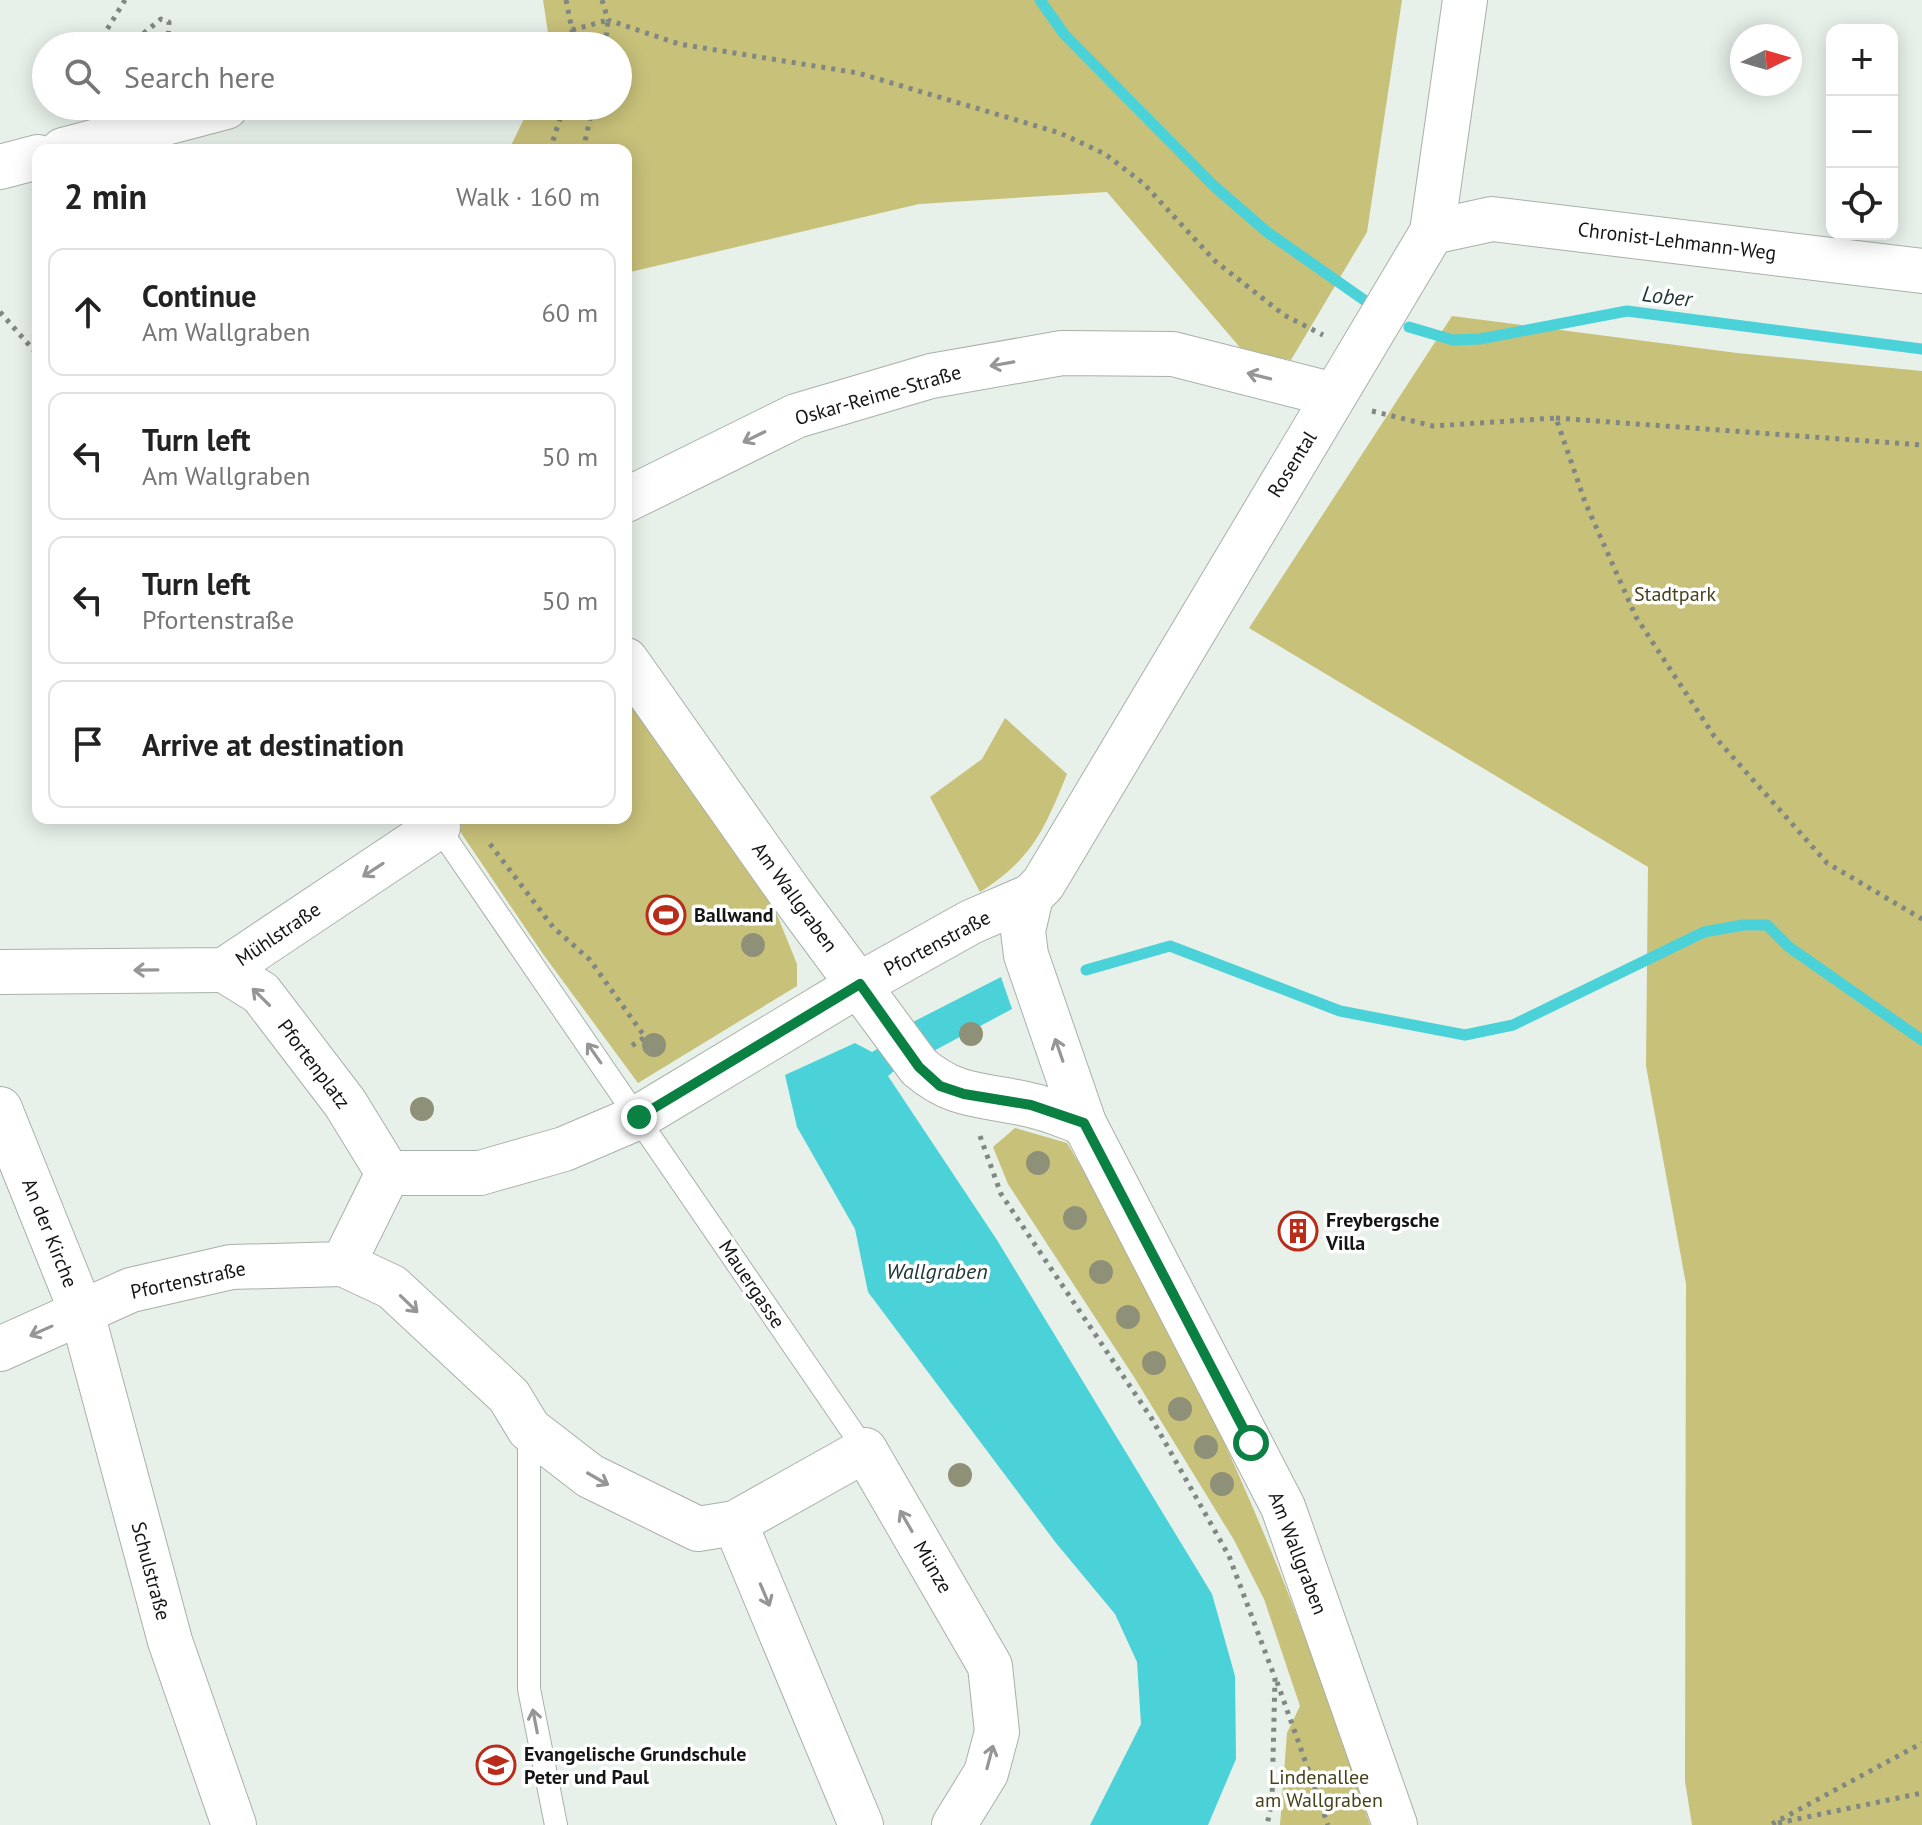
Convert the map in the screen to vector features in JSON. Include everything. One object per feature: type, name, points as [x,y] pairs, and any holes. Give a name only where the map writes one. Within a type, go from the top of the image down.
[{"type":"street","name":"Rosental","points":[[1031,896],[1043,884],[1097,796],[1257,520],[1432,232],[1465,0]]},
{"type":"street","points":[[86,144],[177,120]]},
{"type":"street","points":[[0,131],[4,136],[0,140]]},
{"type":"street","points":[[0,167],[32,159]]},
{"type":"street","name":"Chronist-Lehmann-Weg","points":[[1432,232],[1492,219],[1922,271]]},
{"type":"street","name":"Oskar-Reime-Straße","points":[[632,497],[796,416],[931,376],[1062,353],[1173,354],[1334,395]]},
{"type":"street","name":"Am Wallgraben","points":[[632,669],[791,894],[919,1067],[940,1086],[964,1094],[1031,1105],[1084,1123]]},
{"type":"street","name":"Mühlstraße","points":[[0,972],[224,970],[434,824]]},
{"type":"street","name":"Pfortenstraße","points":[[388,1173],[480,1173],[564,1149],[639,1117],[860,984],[971,922],[1031,896]]},
{"type":"street","name":"Am Wallgraben","points":[[1031,896],[1023,931],[1026,955],[1084,1123],[1283,1507],[1395,1825]]},
{"type":"street","name":"Am Wallgraben","points":[[971,922],[995,925],[1010,935],[1026,955]]},
{"type":"street","name":"Pfortenplatz","points":[[224,970],[261,993],[345,1103],[388,1173]]},
{"type":"street","name":"An der Kirche","points":[[0,1109],[82,1313]]},
{"type":"street","points":[[388,1173],[343,1264],[392,1287],[509,1396],[529,1429],[590,1476],[698,1529],[735,1523],[865,1450]]},
{"type":"street","name":"Pfortenstraße","points":[[0,1349],[131,1290],[231,1267],[343,1264]]},
{"type":"street","name":"Schulstraße","points":[[82,1313],[170,1641],[234,1825]]},
{"type":"street","name":"Münze","points":[[865,1450],[990,1666],[997,1732],[986,1773],[954,1825]]},
{"type":"street","points":[[735,1523],[861,1825]]},
{"type":"lane","name":"Mauergasse","points":[[436,824],[865,1450]]},
{"type":"lane","points":[[529,1429],[529,1689],[556,1825]]},
{"type":"path","points":[[106,32],[125,0]]},
{"type":"path","points":[[566,0],[572,30],[608,20],[679,44],[858,73],[1060,133],[1105,154],[1144,184],[1215,261],[1284,315],[1367,343]]},
{"type":"path","points":[[602,0],[608,20],[607,32]]},
{"type":"path","points":[[145,32],[161,19],[169,22],[168,32]]},
{"type":"path","points":[[552,144],[560,120]]},
{"type":"path","points":[[584,144],[590,120]]},
{"type":"path","points":[[0,312],[32,348]]},
{"type":"path","points":[[1334,395],[1375,412],[1433,426],[1556,418],[1922,445]]},
{"type":"path","points":[[1556,418],[1585,502],[1636,617],[1714,736],[1827,863],[1922,919]]},
{"type":"path","points":[[489,842],[553,927],[590,960],[645,1037],[603,1065]]},
{"type":"path","points":[[964,1094],[1001,1194],[1152,1419],[1229,1556],[1328,1825]]},
{"type":"path","points":[[1267,1825],[1272,1801],[1275,1678]]},
{"type":"path","points":[[1772,1825],[1922,1743]]},
{"type":"path","points":[[1772,1825],[1922,1793]]},
{"type":"green space","points":[[543,0],[1402,0],[1367,232],[1291,360],[1243,351],[1107,192],[919,204],[632,272],[632,144],[512,144],[523,120],[632,120],[632,32],[548,32]]},
{"type":"green space","name":"Stadtpark","points":[[1452,316],[1737,353],[1922,371],[1922,1825],[1692,1825],[1685,1781],[1686,1284],[1646,1066],[1648,867],[1249,628]]},
{"type":"green space","points":[[632,701],[773,905],[797,964],[797,986],[638,1083],[543,954],[455,824],[632,824]]},
{"type":"green space","points":[[1005,718],[1067,774],[1035,841],[1013,867],[980,892],[930,797],[982,759]]},
{"type":"green space","name":"Lindenallee am Wallgraben","points":[[1015,1128],[1067,1143],[1158,1306],[1239,1475],[1275,1561],[1341,1736],[1370,1825],[1280,1825],[1287,1733],[1300,1706],[1264,1599],[1234,1540],[1134,1377],[1008,1184],[993,1147]]},
{"type":"water","name":"Wallgraben","points":[[1001,977],[1012,1009],[928,1054],[923,1047],[888,1076],[997,1240],[1212,1594],[1235,1676],[1236,1759],[1208,1825],[1090,1825],[1141,1724],[1137,1662],[1115,1614],[1056,1543],[868,1292],[855,1229],[797,1127],[785,1075],[855,1043],[872,1052],[912,1029],[909,1024]]},
{"type":"waterway","name":"Lober","points":[[1040,0],[1064,34],[1214,186],[1267,232],[1367,302]]},
{"type":"waterway","name":"Lober","points":[[1409,327],[1453,340],[1480,339],[1627,311],[1922,349]]},
{"type":"waterway","points":[[1086,970],[1170,946],[1340,1011],[1465,1035],[1513,1025],[1704,932],[1743,925],[1767,925],[1789,947],[1922,1040]]},
{"type":"place","name":"Ballwand","points":[[666,915]]},
{"type":"place","name":"Freybergsche Villa","points":[[1298,1231]]},
{"type":"place","name":"Evangelische Grundschule Peter und Paul","points":[[496,1765]]},
{"type":"route","points":[[639,1117],[860,984],[919,1067],[940,1086],[964,1094],[1031,1105],[1084,1123],[1251,1443]]}]
